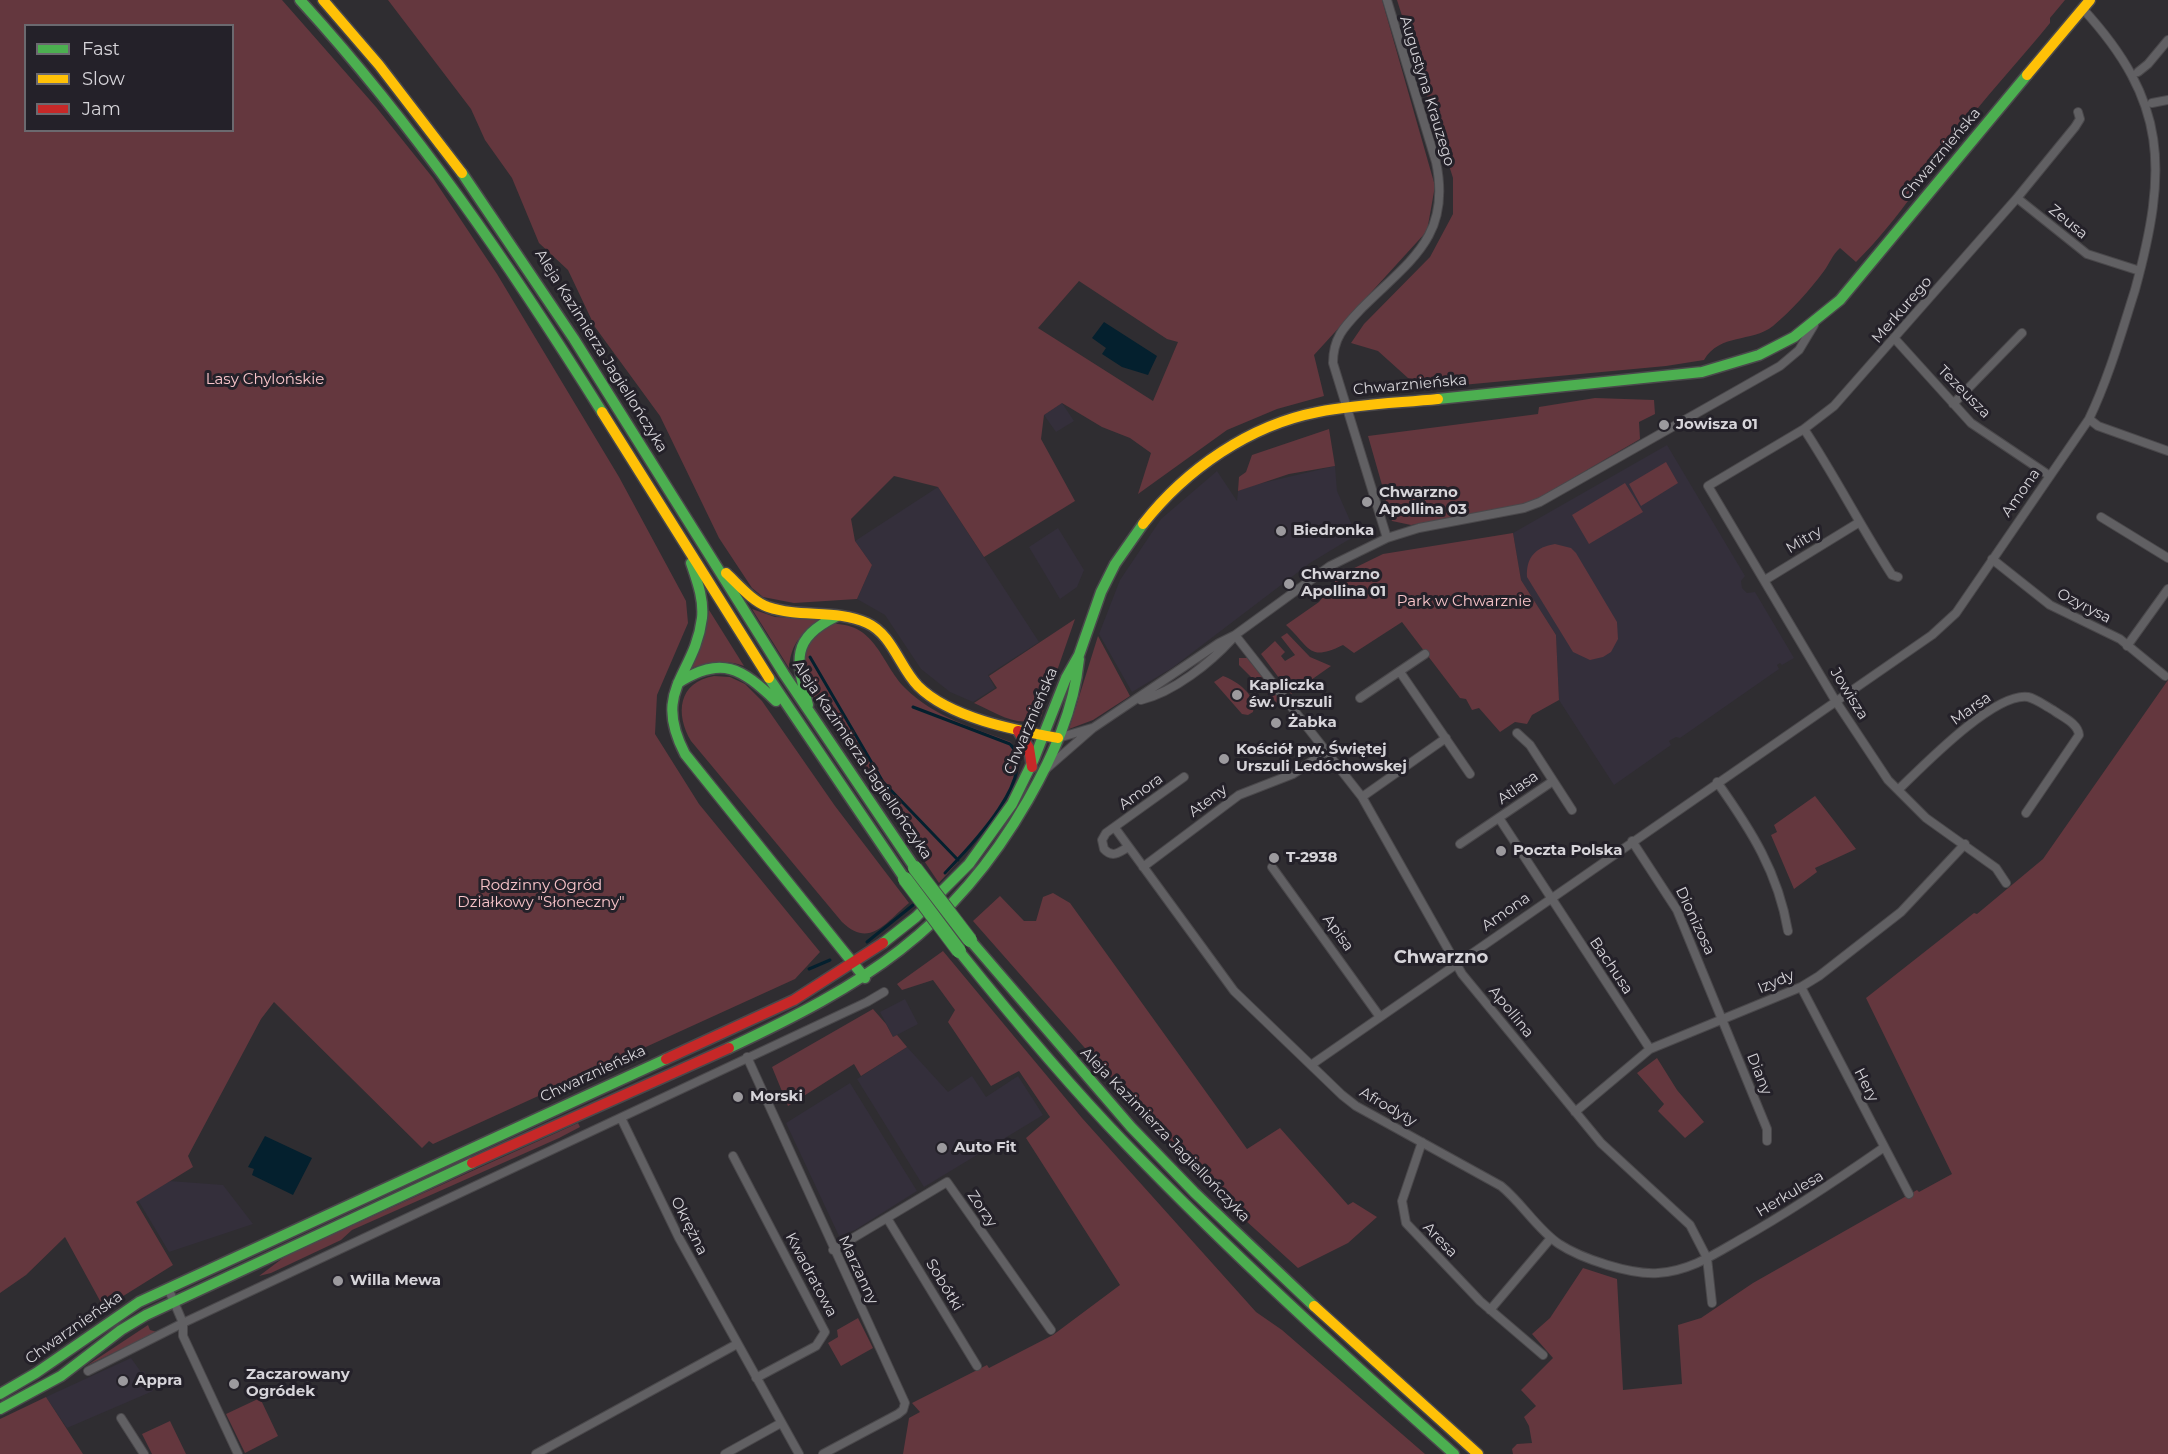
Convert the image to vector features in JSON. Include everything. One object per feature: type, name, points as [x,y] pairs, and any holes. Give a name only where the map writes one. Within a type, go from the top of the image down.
[{"type":"main road","name":"Aleja Kazimierza Jagiellończyka","points":[[300,0],[367,74],[459,192],[521,284],[794,718],[905,879],[959,951],[1045,1056],[1153,1172],[1295,1310],[1454,1454]]},
{"type":"main road","name":"Aleja Kazimierza Jagiellończyka","points":[[323,0],[422,115],[487,203],[557,309],[709,557],[812,718],[915,868],[970,940],[1059,1048],[1155,1153],[1255,1251],[1478,1454]]},
{"type":"main road","name":"Chwarznieńska","points":[[0,1394],[44,1371],[118,1315],[171,1295],[762,1033],[840,994],[865,978],[919,937],[968,889],[1011,832],[1078,681],[1079,653],[1108,578],[1138,531],[1172,492],[1208,463],[1257,432],[1300,416],[1346,407],[1702,372],[1756,356],[1814,325],[1840,300],[2086,4]]},
{"type":"main road","points":[[688,549],[701,595],[702,612],[697,636],[678,683],[670,711],[671,726],[678,742],[856,963],[865,978]]},
{"type":"main road","points":[[709,557],[757,602],[784,611],[858,618],[870,624],[887,641],[910,677],[930,697],[960,714],[1051,738]]},
{"type":"main road","points":[[812,718],[799,678],[797,656],[807,636],[816,627],[839,616]]},
{"type":"main road","points":[[678,683],[698,670],[722,666],[734,668],[754,680],[794,718]]},
{"type":"main road","points":[[1018,731],[1038,768]]},
{"type":"main road","name":"Chwarznieńska","points":[[0,1409],[51,1382],[171,1295],[794,999],[856,963],[908,923],[953,880],[999,823],[1038,768]]},
{"type":"street","name":"Augustyna Krauzego","points":[[1387,0],[1436,162],[1440,184],[1439,213],[1436,225],[1422,247],[1341,330],[1336,338],[1333,363],[1387,538]]},
{"type":"street","name":"Amona","points":[[1311,1065],[1941,628],[1956,613],[2090,419],[2104,387],[2155,223],[2163,175],[2161,140],[2152,103],[2138,72],[2122,48],[2086,4]]},
{"type":"street","points":[[2138,72],[2148,64],[2168,40]]},
{"type":"street","points":[[2152,103],[2168,100]]},
{"type":"street","name":"Merkurego","points":[[1708,486],[1804,429],[1834,406],[2017,198],[2075,127],[2080,119],[2078,112]]},
{"type":"street","name":"Zeusa","points":[[2017,198],[2087,254],[2140,271]]},
{"type":"street","name":"Chwarznieńska","points":[[1038,768],[1093,728],[1219,643],[1235,635],[1330,566],[1387,538],[1419,528],[1524,508],[1540,502],[1780,366],[1799,350],[1814,325]]},
{"type":"street","points":[[1953,404],[2022,333]]},
{"type":"street","name":"Tezeusza","points":[[1895,339],[1971,423],[2050,476]]},
{"type":"street","points":[[2090,419],[2098,426],[2168,451]]},
{"type":"street","points":[[1804,429],[1831,470],[1858,523],[1892,574],[1898,577]]},
{"type":"street","name":"Jowisza","points":[[1708,486],[1835,700],[1888,780],[1926,818],[1996,868],[2006,883]]},
{"type":"street","points":[[2102,517],[2168,558]]},
{"type":"street","name":"Mitry","points":[[1765,580],[1858,523]]},
{"type":"street","name":"Ozyrysa","points":[[1992,559],[2050,605],[2097,627],[2127,646],[2165,676]]},
{"type":"street","points":[[2127,646],[2168,589]]},
{"type":"street","name":"Apollina","points":[[1235,635],[1362,797],[1456,964],[1575,1112],[1622,1164],[1690,1225],[1707,1258],[1712,1303]]},
{"type":"street","points":[[1360,698],[1425,654]]},
{"type":"street","points":[[1400,672],[1470,774]]},
{"type":"street","name":"Marsa","points":[[1898,790],[1964,729],[2004,702],[2013,698],[2030,697],[2072,723],[2079,735],[2026,813]]},
{"type":"street","name":"Chwarznieńska","points":[[1051,738],[1093,728]]},
{"type":"street","name":"Atlasa","points":[[1517,734],[1530,745],[1572,810]]},
{"type":"street","points":[[1362,797],[1446,738]]},
{"type":"street","name":"Ateny","points":[[1143,867],[1239,795],[1293,774],[1327,751]]},
{"type":"street","name":"Amora","points":[[1114,828],[1184,777]]},
{"type":"street","name":"Atlasa","points":[[1460,844],[1553,781]]},
{"type":"street","points":[[1717,782],[1758,843],[1782,899],[1788,931]]},
{"type":"street","name":"Atlasa","points":[[1499,818],[1549,898]]},
{"type":"street","points":[[1114,828],[1103,838],[1104,849],[1116,854],[1128,847]]},
{"type":"street","name":"Afrodyty","points":[[1114,828],[1234,991],[1351,1102],[1501,1186],[1521,1203],[1551,1238],[1566,1248],[1617,1268],[1641,1273],[1681,1270],[1707,1258]]},
{"type":"street","name":"Dionizosa","points":[[1632,841],[1670,896],[1722,1019]]},
{"type":"street","name":"Izydy","points":[[1575,1112],[1650,1049],[1801,987],[1819,976],[1901,912],[1965,844]]},
{"type":"street","name":"Apisa","points":[[1272,867],[1380,1017]]},
{"type":"street","name":"Bachusa","points":[[1549,898],[1650,1049]]},
{"type":"street","name":"Hery","points":[[1801,987],[1909,1194]]},
{"type":"street","points":[[88,1371],[183,1323],[884,992]]},
{"type":"street","name":"Diany","points":[[1722,1019],[1767,1129],[1767,1141]]},
{"type":"street","name":"Marzanny","points":[[747,1058],[905,1403],[903,1410],[898,1414],[823,1454]]},
{"type":"street","name":"Okrężna","points":[[621,1118],[679,1238],[799,1454]]},
{"type":"street","name":"Aresa","points":[[1422,1142],[1402,1201],[1406,1223],[1490,1310],[1543,1355]]},
{"type":"street","name":"Herkulesa","points":[[1707,1258],[1797,1208],[1883,1148]]},
{"type":"street","name":"Kwadratowa","points":[[733,1156],[825,1332],[816,1346],[756,1378]]},
{"type":"street","name":"Zorzy","points":[[833,1250],[947,1182],[1051,1330]]},
{"type":"street","name":"Sobótki","points":[[887,1218],[977,1366]]},
{"type":"street","points":[[1490,1310],[1551,1238]]},
{"type":"street","points":[[171,1295],[183,1323],[183,1336],[238,1454]]},
{"type":"street","points":[[536,1454],[737,1344]]},
{"type":"street","points":[[122,1418],[144,1454]]},
{"type":"street","points":[[725,1454],[781,1423]]},
{"type":"shaded area","points":[[1062,403],[1074,421],[1056,432],[1044,415]]},
{"type":"shaded area","points":[[1667,445],[1745,576],[1741,581],[1742,588],[1747,593],[1755,592],[1794,658],[1782,665],[1780,663],[1777,665],[1779,669],[1680,738],[1676,737],[1669,741],[1671,745],[1614,785],[1559,700],[1556,635],[1521,580],[1513,533]]},
{"type":"shaded area","points":[[1335,466],[1337,491],[1352,525],[1353,537],[1310,563],[1172,668],[1132,692],[1099,634],[1120,580],[1161,519],[1217,471],[1237,501],[1238,491],[1254,485]]},
{"type":"shaded area","points":[[938,487],[1039,642],[988,675],[995,688],[973,702],[950,692],[921,669],[885,615],[857,599],[872,565],[855,541]]},
{"type":"shaded area","points":[[1058,528],[1084,570],[1077,587],[1060,599],[1029,547]]},
{"type":"shaded area","points":[[905,999],[918,1024],[893,1037],[880,1012]]},
{"type":"shaded area","points":[[907,1047],[948,1092],[972,1076],[986,1097],[1018,1076],[1043,1115],[924,1187],[857,1079]]},
{"type":"shaded area","points":[[850,1083],[917,1191],[855,1230],[839,1236],[786,1123]]},
{"type":"shaded area","points":[[170,1181],[223,1185],[253,1224],[169,1252],[138,1200]]},
{"type":"shaded area","points":[[131,1358],[141,1372],[144,1371],[153,1391],[67,1428],[46,1397]]},
{"type":"green space","points":[[0,0],[282,0],[376,107],[433,178],[497,274],[619,477],[686,601],[688,623],[657,695],[655,734],[699,804],[820,952],[795,979],[433,1144],[429,1141],[422,1148],[274,1002],[261,1019],[188,1156],[193,1167],[136,1202],[173,1265],[104,1308],[65,1237],[26,1275],[0,1293]]},
{"type":"green space","points":[[388,0],[1382,0],[1435,186],[1427,231],[1314,355],[1324,396],[1277,409],[1227,430],[1138,494],[1151,453],[1130,438],[1102,427],[1062,403],[1044,415],[1041,439],[1075,501],[984,557],[938,487],[894,476],[851,519],[855,541],[872,565],[857,599],[794,603],[763,597],[752,588],[719,538],[660,416],[595,327],[568,270],[539,243],[512,178],[485,140],[471,109]],"holes":[[[1079,281],[1167,339],[1178,342],[1153,401],[1038,328]]]},
{"type":"green space","points":[[1397,0],[2065,0],[2050,18],[2050,23],[1970,118],[1872,245],[1856,262],[1840,248],[1806,293],[1773,326],[1755,335],[1718,346],[1704,360],[1666,366],[1430,388],[1408,378],[1378,351],[1351,343],[1364,324],[1430,257],[1453,214],[1453,178]]},
{"type":"green space","points":[[1595,398],[1654,400],[1655,414],[1639,422],[1640,439],[1539,498],[1517,506],[1411,525],[1392,521],[1385,507],[1386,499],[1368,436],[1538,414],[1539,407]]},
{"type":"green space","points":[[1329,429],[1335,466],[1289,474],[1238,491],[1239,477],[1246,472],[1252,455]]},
{"type":"green space","points":[[1666,462],[1678,483],[1641,506],[1629,484]]},
{"type":"green space","points":[[1625,483],[1643,512],[1589,544],[1572,515]]},
{"type":"green space","name":"Park w Chwarznie","points":[[1513,533],[1521,580],[1556,635],[1559,700],[1532,715],[1527,724],[1515,722],[1500,732],[1479,708],[1472,710],[1466,699],[1460,698],[1402,622],[1354,653],[1343,645],[1323,652],[1311,650],[1286,625],[1319,602],[1340,575],[1383,554]]},
{"type":"green space","points":[[1555,544],[1571,548],[1576,553],[1617,622],[1618,639],[1611,652],[1603,657],[1590,660],[1573,652],[1527,577],[1528,564],[1534,554],[1548,545]]},
{"type":"green space","points":[[752,609],[775,617],[821,619],[798,640],[792,652],[789,668]]},
{"type":"green space","points":[[709,610],[744,666],[724,662],[690,668],[707,623]]},
{"type":"green space","points":[[1075,619],[1041,717],[1024,722],[1016,721],[974,703],[997,688],[989,676]]},
{"type":"green space","points":[[834,624],[859,630],[869,638],[905,688],[929,707],[955,721],[1011,742],[1016,765],[1006,797],[985,829],[939,883],[812,694],[803,661],[804,652],[812,637]]},
{"type":"green space","points":[[1287,633],[1310,657],[1331,666],[1291,694],[1261,654],[1275,641],[1285,652],[1281,656],[1285,661],[1295,655],[1281,637]]},
{"type":"green space","points":[[1098,636],[1130,696],[1093,720],[1069,729]]},
{"type":"green space","points":[[1239,658],[1247,658],[1284,704],[1283,709],[1239,665]]},
{"type":"green space","points":[[714,676],[730,677],[745,684],[762,701],[835,806],[909,903],[877,930],[861,933],[852,930],[842,922],[691,741],[683,720],[683,701],[693,685],[702,679]]},
{"type":"green space","points":[[1223,676],[1245,690],[1252,700],[1253,712],[1248,715],[1242,714],[1214,682]]},
{"type":"green space","points":[[2168,680],[2168,1454],[1513,1454],[1512,1449],[1517,1444],[1532,1443],[1529,1426],[1524,1417],[1536,1406],[1521,1390],[1553,1358],[1532,1334],[1550,1318],[1583,1268],[1617,1279],[1623,1390],[1682,1384],[1678,1325],[1701,1318],[1753,1283],[1917,1190],[1919,1192],[1952,1174],[1866,998],[1974,913],[1977,914],[2043,859]]},
{"type":"green space","points":[[1815,796],[1856,849],[1815,868],[1817,872],[1794,889],[1771,835],[1777,832],[1774,825]]},
{"type":"green space","points":[[1053,893],[1070,903],[1247,1149],[1280,1128],[1348,1205],[1353,1202],[1377,1217],[1348,1243],[1298,1268],[1202,1181],[973,921],[1000,896],[1024,921],[1036,921],[1043,897]]},
{"type":"green space","points":[[943,951],[1082,1118],[1256,1312],[1282,1330],[1425,1454],[903,1454],[909,1418],[920,1412],[912,1403],[987,1365],[989,1368],[1053,1335],[1120,1285],[1026,1138],[1050,1117],[1019,1071],[991,1086],[948,1022],[955,1010],[933,980],[902,990],[897,984]]},
{"type":"green space","points":[[873,1009],[886,1024],[893,1037],[897,1035],[907,1047],[861,1076],[854,1064],[788,1106],[772,1067]]},
{"type":"green space","points":[[1657,1058],[1677,1090],[1704,1122],[1685,1138],[1658,1111],[1664,1104],[1637,1073]]},
{"type":"green space","points":[[578,1123],[580,1127],[559,1138],[352,1230],[341,1240],[271,1273],[259,1276],[287,1255]]},
{"type":"green space","points":[[858,1318],[873,1348],[841,1366],[828,1343],[838,1337],[837,1330]]},
{"type":"green space","points":[[148,1325],[150,1330],[157,1332],[86,1366]]},
{"type":"green space","points":[[46,1397],[83,1454],[0,1454],[0,1419]]},
{"type":"green space","points":[[260,1398],[278,1436],[245,1453],[226,1414]]},
{"type":"green space","points":[[170,1421],[186,1454],[152,1454],[142,1434]]},
{"type":"water","points":[[1104,322],[1157,356],[1148,375],[1122,367],[1102,354],[1106,348],[1092,338]]},
{"type":"water","points":[[265,1136],[312,1158],[293,1195],[252,1175],[254,1169],[248,1167]]},
{"type":"waterway","points":[[810,657],[883,782],[958,860]]},
{"type":"waterway","points":[[913,707],[1010,744],[1017,758],[1016,774],[1009,793],[983,831],[945,873]]},
{"type":"waterway","points":[[867,942],[913,905]]},
{"type":"waterway","points":[[809,969],[830,960]]},
{"type":"traffic: fast","points":[[300,0],[343,48],[423,148],[533,304],[602,412]]},
{"type":"traffic: fast","points":[[1438,399],[1702,372],[1759,355],[1794,337],[1840,300],[2027,75]]},
{"type":"traffic: fast","points":[[462,173],[574,339],[784,674],[915,868]]},
{"type":"traffic: fast","points":[[883,943],[916,917],[969,864],[1012,804],[1034,759],[1066,678],[1079,655],[1101,592],[1115,564],[1143,524]]},
{"type":"traffic: fast","points":[[691,563],[701,597],[702,618],[692,655],[678,683],[672,713],[676,732],[685,754],[865,978]]},
{"type":"traffic: fast","points":[[808,705],[801,675],[800,652],[811,633],[837,616]]},
{"type":"traffic: fast","points":[[729,1048],[822,1001],[862,977],[900,950],[935,920],[968,886],[999,846],[1046,767],[1067,714],[1079,659]]},
{"type":"traffic: fast","points":[[678,683],[707,669],[730,669],[752,680],[776,701]]},
{"type":"traffic: fast","points":[[769,678],[905,879]]},
{"type":"traffic: fast","points":[[915,868],[970,940]]},
{"type":"traffic: fast","points":[[905,879],[959,951]]},
{"type":"traffic: fast","points":[[970,940],[1131,1127],[1194,1192],[1314,1306]]},
{"type":"traffic: fast","points":[[959,951],[1061,1073],[1165,1184],[1286,1302],[1454,1454]]},
{"type":"traffic: fast","points":[[0,1394],[36,1373],[139,1302],[666,1059]]},
{"type":"traffic: fast","points":[[0,1409],[61,1376],[121,1330],[146,1315],[472,1163]]},
{"type":"traffic: slow","points":[[323,0],[379,65],[462,173]]},
{"type":"traffic: slow","points":[[2027,75],[2090,0]]},
{"type":"traffic: slow","points":[[1143,524],[1160,504],[1199,468],[1221,452],[1268,427],[1293,418],[1333,409],[1438,399]]},
{"type":"traffic: slow","points":[[602,412],[769,678]]},
{"type":"traffic: slow","points":[[726,573],[751,597],[768,607],[793,612],[843,616],[876,628],[918,686],[947,706],[984,721],[1058,738]]},
{"type":"traffic: slow","points":[[1314,1306],[1478,1454]]},
{"type":"traffic: jam","points":[[1018,731],[1029,748],[1032,767]]},
{"type":"traffic: jam","points":[[666,1059],[794,1000],[883,943]]},
{"type":"traffic: jam","points":[[472,1163],[729,1048]]},
{"type":"place","name":"Jowisza 01","points":[[1664,425]]},
{"type":"place","name":"Chwarzno Apollina 03","points":[[1367,502]]},
{"type":"place","name":"Biedronka","points":[[1281,531]]},
{"type":"place","name":"Chwarzno Apollina 01","points":[[1289,584]]},
{"type":"place","name":"Kapliczka św. Urszuli","points":[[1237,695]]},
{"type":"place","name":"Żabka","points":[[1276,723]]},
{"type":"place","name":"Kościół pw. Świętej Urszuli Ledóchowskej","points":[[1224,759]]},
{"type":"place","name":"Poczta Polska","points":[[1501,851]]},
{"type":"place","name":"T-2938","points":[[1274,858]]},
{"type":"place","name":"Morski","points":[[738,1097]]},
{"type":"place","name":"Auto Fit","points":[[942,1148]]},
{"type":"place","name":"Willa Mewa","points":[[338,1281]]},
{"type":"place","name":"Appra","points":[[123,1381]]},
{"type":"place","name":"Zaczarowany Ogródek","points":[[234,1384]]},
{"type":"district","name":"Chwarzno","points":[[1441,958]]},
{"type":"park label","name":"Lasy Chylońskie","points":[[265,380]]},
{"type":"park label","name":"Rodzinny Ogród Działkowy \"Słoneczny\"","points":[[541,894]]}]
